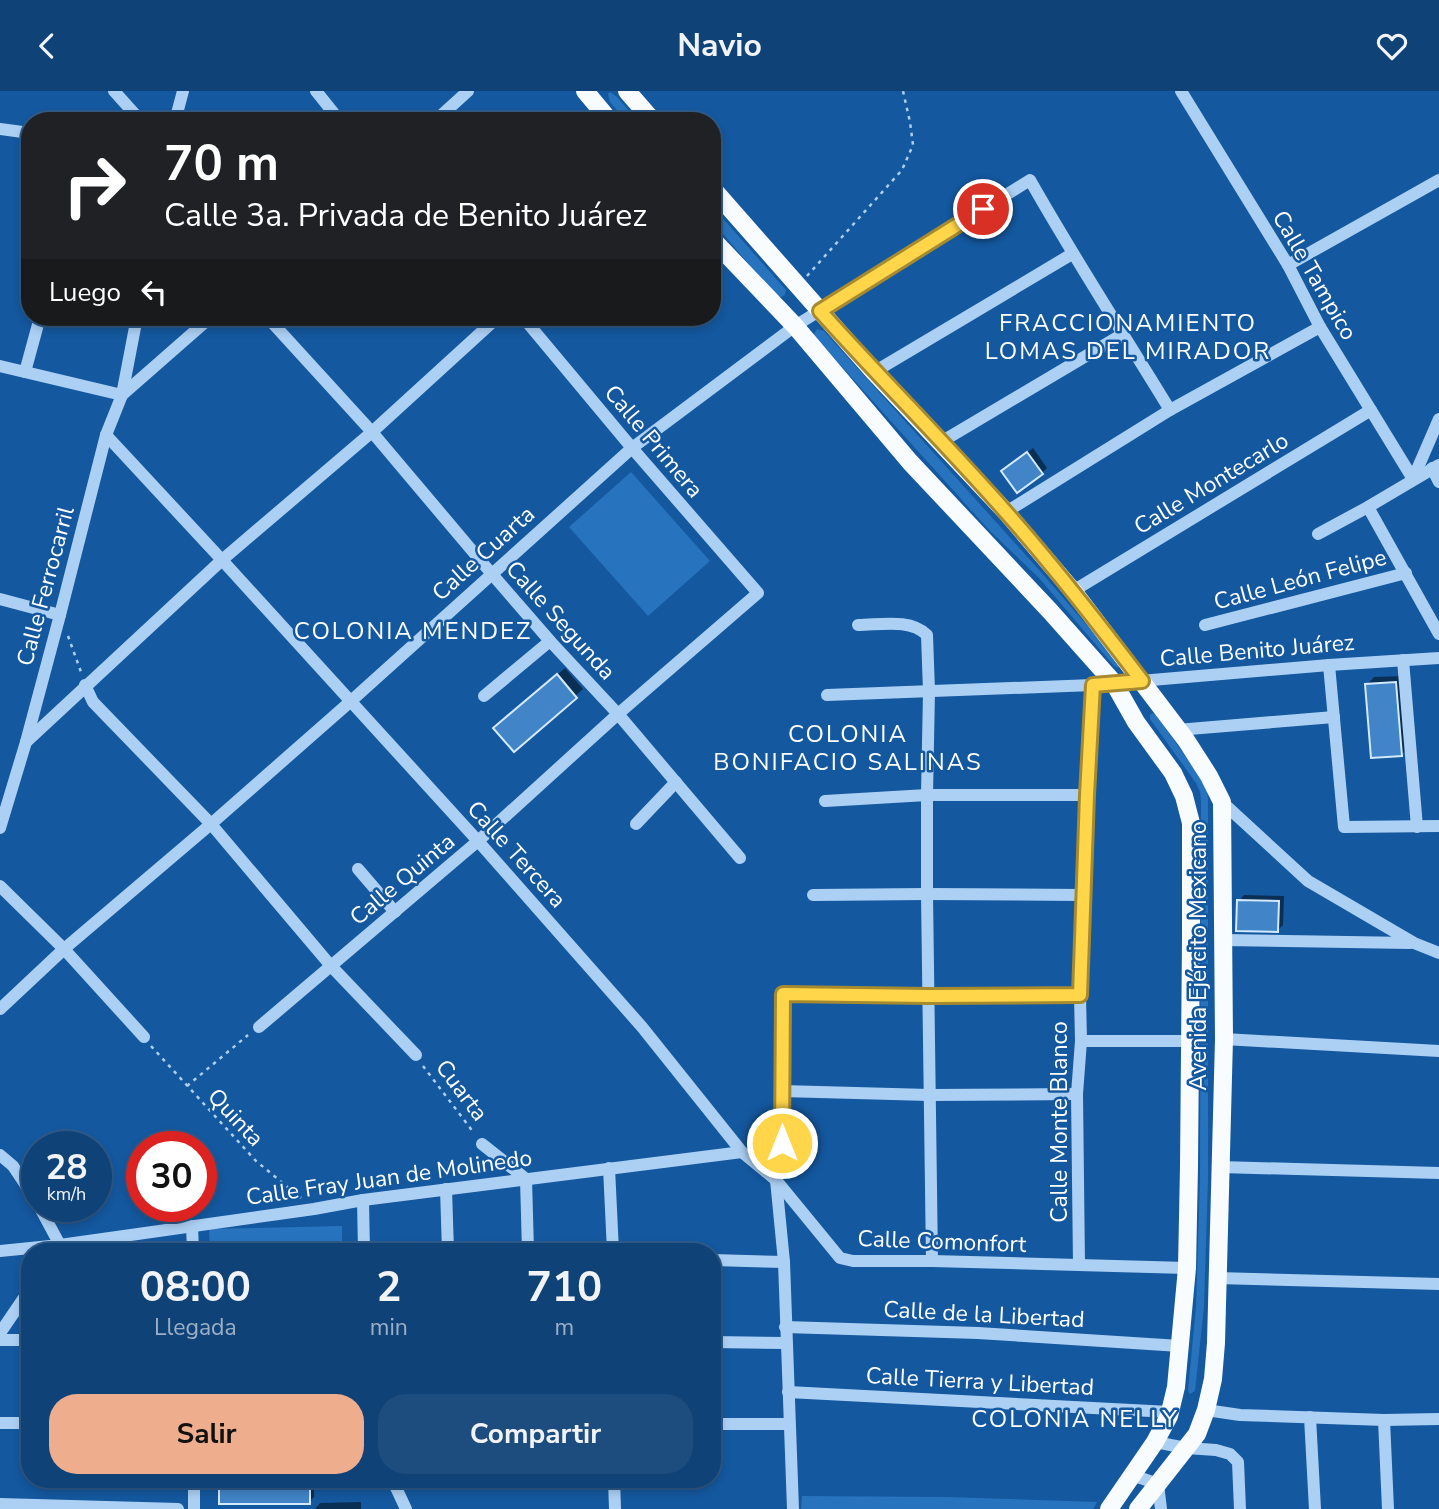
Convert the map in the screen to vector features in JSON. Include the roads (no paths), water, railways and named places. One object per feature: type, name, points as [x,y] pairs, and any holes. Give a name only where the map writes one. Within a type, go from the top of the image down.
[{"type":"main road","points":[[585,91],[602,112]]},
{"type":"main road","points":[[627,91],[645,112]]},
{"type":"main road","name":"Avenida Ejército Mexicano","points":[[721,198],[874,372],[1006,512],[1073,591],[1177,730],[1209,776],[1222,803],[1224,1039],[1213,1379],[1198,1434],[1138,1509]]},
{"type":"main road","name":"Avenida Ejército Mexicano","points":[[721,248],[795,326],[910,462],[1114,683],[1136,722],[1173,773],[1184,796],[1191,823],[1190,1041],[1186,1268],[1176,1387],[1170,1412],[1155,1442],[1109,1509]]},
{"type":"street","points":[[114,91],[133,112]]},
{"type":"street","points":[[177,112],[183,91]]},
{"type":"street","points":[[316,91],[333,112]]},
{"type":"street","points":[[445,112],[468,91]]},
{"type":"street","name":"Calle Tampico","points":[[1181,91],[1288,265],[1320,327],[1413,479]]},
{"type":"street","points":[[0,129],[21,132]]},
{"type":"street","name":"Calle Cuarta","points":[[0,1010],[64,949],[351,701],[632,448],[795,326],[1030,180],[1072,254]]},
{"type":"street","points":[[1288,265],[1439,180]]},
{"type":"street","points":[[874,372],[1072,254],[1170,410]]},
{"type":"street","points":[[25,372],[38,326]]},
{"type":"street","points":[[122,395],[135,326]]},
{"type":"street","points":[[122,395],[201,326]]},
{"type":"street","name":"Calle Segunda","points":[[275,326],[372,432],[491,573],[618,714],[740,857]]},
{"type":"street","points":[[26,742],[222,560],[372,432],[488,326]]},
{"type":"street","name":"Calle Primera","points":[[533,326],[632,448],[758,593]]},
{"type":"street","points":[[1006,512],[1170,410],[1320,327]]},
{"type":"street","points":[[941,442],[1123,334]]},
{"type":"street","points":[[0,366],[122,395]]},
{"type":"street","name":"Calle Ferrocarril","points":[[0,828],[26,742],[106,435],[122,395]]},
{"type":"street","name":"Calle Montecarlo","points":[[1073,591],[1371,410]]},
{"type":"street","points":[[1413,479],[1439,419]]},
{"type":"street","name":"Calle Tercera","points":[[106,435],[478,841],[642,1027],[742,1151],[776,1180]]},
{"type":"street","points":[[1318,534],[1436,467],[1439,482]]},
{"type":"street","points":[[1368,507],[1439,634]]},
{"type":"street","name":"Calle León Felipe","points":[[1205,625],[1406,573]]},
{"type":"street","name":"Calle Quinta","points":[[259,1027],[478,841],[618,714],[758,593]]},
{"type":"street","points":[[0,599],[60,615]]},
{"type":"street","points":[[858,625],[915,626],[927,635],[932,1261]]},
{"type":"street","points":[[485,696],[550,641]]},
{"type":"street","name":"Calle Benito Juárez","points":[[827,695],[1093,685],[1439,658]]},
{"type":"street","points":[[1403,660],[1417,827]]},
{"type":"street","points":[[1329,665],[1344,827],[1439,826]]},
{"type":"street","points":[[85,685],[93,702],[211,824],[331,966],[416,1055]]},
{"type":"street","name":"Calle Monte Blanco","points":[[1079,1265],[1077,1094],[1093,685]]},
{"type":"street","points":[[1177,730],[1334,717]]},
{"type":"street","points":[[636,824],[676,782]]},
{"type":"street","points":[[825,801],[927,795],[1087,795]]},
{"type":"street","points":[[1222,803],[1308,881],[1414,943],[1439,953]]},
{"type":"street","points":[[358,869],[395,912]]},
{"type":"street","points":[[0,886],[64,949],[144,1037]]},
{"type":"street","points":[[813,895],[1083,895]]},
{"type":"street","points":[[1224,940],[1414,943]]},
{"type":"street","points":[[793,1509],[784,1262],[776,1180],[782,1143],[783,994],[1080,995]]},
{"type":"street","points":[[1224,1039],[1439,1051]]},
{"type":"street","points":[[1081,1041],[1190,1041]]},
{"type":"street","points":[[782,1091],[1077,1094]]},
{"type":"street","points":[[482,1144],[527,1179],[528,1243]]},
{"type":"street","name":"Calle Fray Juan de Molinedo","points":[[88,1243],[363,1200],[742,1151]]},
{"type":"street","points":[[0,1155],[13,1166],[21,1178]]},
{"type":"street","points":[[1220,1167],[1439,1173]]},
{"type":"street","points":[[610,1168],[613,1243]]},
{"type":"street","name":"Calle Comonfort","points":[[776,1180],[840,1258],[853,1261],[1186,1268]]},
{"type":"street","points":[[446,1189],[448,1243]]},
{"type":"street","points":[[363,1200],[364,1243]]},
{"type":"street","points":[[46,1222],[55,1243]]},
{"type":"street","points":[[192,1226],[193,1243]]},
{"type":"street","name":"Calle Fray Juan de Molinedo","points":[[0,1251],[21,1250]]},
{"type":"street","points":[[721,1259],[784,1262]]},
{"type":"street","points":[[1217,1278],[1439,1285]]},
{"type":"street","points":[[0,1333],[21,1302]]},
{"type":"street","name":"Calle de la Libertad","points":[[785,1327],[978,1333],[1180,1346]]},
{"type":"street","points":[[0,1340],[21,1340]]},
{"type":"street","points":[[721,1342],[786,1343]]},
{"type":"street","name":"Calle Tierra y Libertad","points":[[788,1392],[1170,1412]]},
{"type":"street","points":[[1206,1410],[1240,1415],[1384,1420],[1439,1419]]},
{"type":"street","points":[[1310,1417],[1315,1509]]},
{"type":"street","points":[[1384,1420],[1388,1509]]},
{"type":"street","points":[[0,1423],[21,1423]]},
{"type":"street","points":[[721,1424],[789,1424]]},
{"type":"street","points":[[1155,1442],[1230,1454],[1238,1462],[1240,1509]]},
{"type":"street","points":[[1132,1475],[1158,1484],[1161,1509]]},
{"type":"street","points":[[194,1488],[194,1509]]},
{"type":"street","points":[[396,1488],[406,1509]]},
{"type":"street","points":[[614,1488],[614,1509]]},
{"type":"street","points":[[0,1504],[178,1509]]},
{"type":"district","name":"FRACCIONAMIENTO LOMAS DEL MIRADOR","points":[[1128,337]]},
{"type":"district","name":"COLONIA MENDEZ","points":[[413,631]]},
{"type":"district","name":"COLONIA BONIFACIO SALINAS","points":[[848,748]]},
{"type":"district","name":"COLONIA NELLY","points":[[1075,1419]]}]
